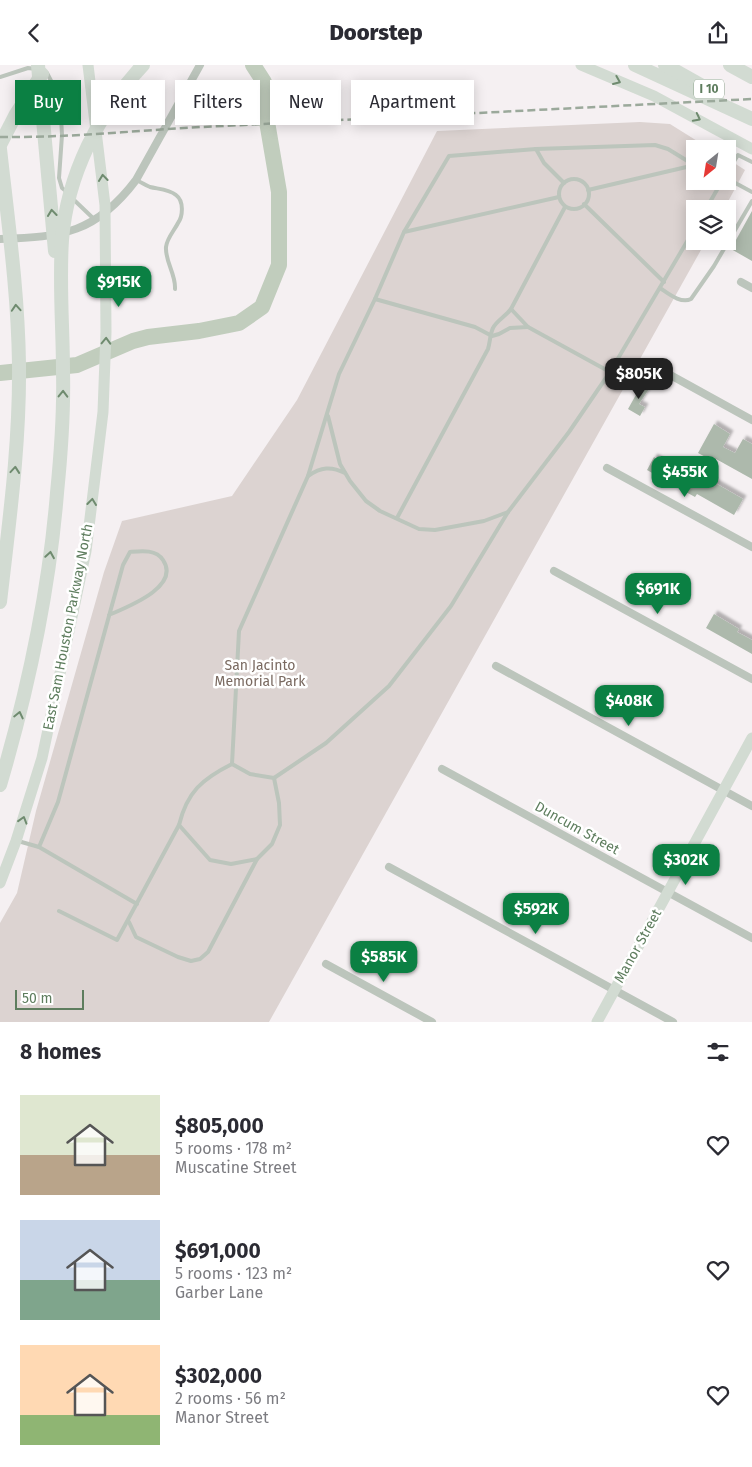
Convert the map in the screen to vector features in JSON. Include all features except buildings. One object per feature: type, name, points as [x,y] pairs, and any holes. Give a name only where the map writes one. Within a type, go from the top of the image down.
[{"type":"highway","points":[[38,65],[61,314]]},
{"type":"highway","points":[[0,145],[16,114],[48,65]]},
{"type":"highway","points":[[0,785],[17,727],[32,656],[54,523],[63,407],[62,260],[64,226],[69,199],[87,148],[104,116],[143,65]]},
{"type":"highway","points":[[635,65],[752,119]]},
{"type":"highway","name":"I 10","points":[[665,65],[752,113]]},
{"type":"highway","name":"I 10","points":[[730,65],[752,77]]},
{"type":"highway","points":[[0,149],[14,273],[18,333],[18,417],[10,519],[0,602]]},
{"type":"main road","name":"East Sam Houston Parkway North","points":[[0,883],[16,841],[42,758],[86,551],[103,412],[106,332],[105,205],[88,65]]},
{"type":"main road","points":[[581,65],[654,96],[752,149]]},
{"type":"main road","name":"Manor Street","points":[[596,1022],[752,737]]},
{"type":"street","points":[[0,239],[57,235],[80,229],[96,220],[124,196],[136,180],[200,65]]},
{"type":"street","points":[[741,282],[752,288]]},
{"type":"street","points":[[654,366],[752,419]]},
{"type":"street","points":[[607,468],[752,547]]},
{"type":"street","points":[[554,571],[752,679]]},
{"type":"street","points":[[496,667],[752,806]]},
{"type":"street","name":"Duncum Street","points":[[442,769],[752,938]]},
{"type":"street","points":[[389,867],[673,1022]]},
{"type":"street","points":[[326,964],[432,1022]]},
{"type":"lane","points":[[0,77],[28,67],[45,71],[51,79],[60,98],[62,117],[60,183],[62,188],[96,220]]},
{"type":"lane","points":[[232,764],[239,631],[308,476],[339,374],[375,299],[404,232],[448,156],[536,149],[655,145],[668,149],[686,160]]},
{"type":"lane","points":[[536,149],[544,163],[564,183]]},
{"type":"lane","points":[[736,158],[738,155],[752,162]]},
{"type":"lane","points":[[588,190],[686,167]]},
{"type":"lane","points":[[571,179],[579,179],[585,183],[588,190],[584,204],[573,209],[561,203],[559,197],[560,190],[564,183],[571,179]]},
{"type":"lane","points":[[136,180],[149,187],[170,192],[180,199],[181,217],[166,249],[175,279],[175,289]]},
{"type":"lane","points":[[736,183],[752,192]]},
{"type":"lane","points":[[404,232],[559,197]]},
{"type":"lane","points":[[660,288],[680,300],[687,301],[691,299],[714,266],[752,201]]},
{"type":"lane","points":[[584,204],[664,282]]},
{"type":"lane","points":[[397,518],[488,349],[493,327],[511,309],[566,207]]},
{"type":"lane","points":[[232,764],[250,774],[274,778],[326,743],[389,686],[451,606],[508,512],[569,432],[610,372],[686,244]]},
{"type":"lane","points":[[375,299],[475,327],[492,336],[510,328],[528,327]]},
{"type":"lane","points":[[511,309],[528,327],[610,372]]},
{"type":"lane","points":[[328,413],[340,464],[350,481],[366,501],[380,511],[419,529],[435,530],[484,521],[508,512]]},
{"type":"lane","points":[[308,476],[316,470],[326,468],[336,469],[345,473]]},
{"type":"lane","points":[[39,847],[58,802],[109,615],[123,565],[130,552],[151,552],[162,559],[167,570],[164,581],[156,590],[109,615]]},
{"type":"lane","points":[[59,911],[117,940],[129,922],[179,825],[183,810],[195,788],[213,773],[232,764]]},
{"type":"lane","points":[[129,922],[136,937],[184,959],[190,961],[200,959],[208,952],[257,859],[272,844],[280,825],[279,803],[274,778]]},
{"type":"lane","points":[[179,825],[210,860],[231,864],[257,859]]},
{"type":"lane","points":[[16,841],[39,847],[137,905]]},
{"type":"green space","name":"San Jacinto Memorial Park","points":[[640,122],[670,124],[696,140],[686,140],[686,190],[734,190],[729,200],[686,200],[686,250],[701,250],[269,1022],[0,1022],[0,923],[17,893],[36,811],[104,572],[122,521],[232,496],[297,400],[437,131]]},
{"type":"green space","name":"San Jacinto Memorial Park","points":[[736,164],[745,170],[736,187]]},
{"type":"waterway","points":[[0,373],[77,365],[133,341],[148,337],[199,331],[239,323],[262,307],[279,265],[279,192],[265,110],[264,82],[253,65]]},
{"type":"railway","points":[[0,137],[84,135],[195,127],[752,99]]}]
